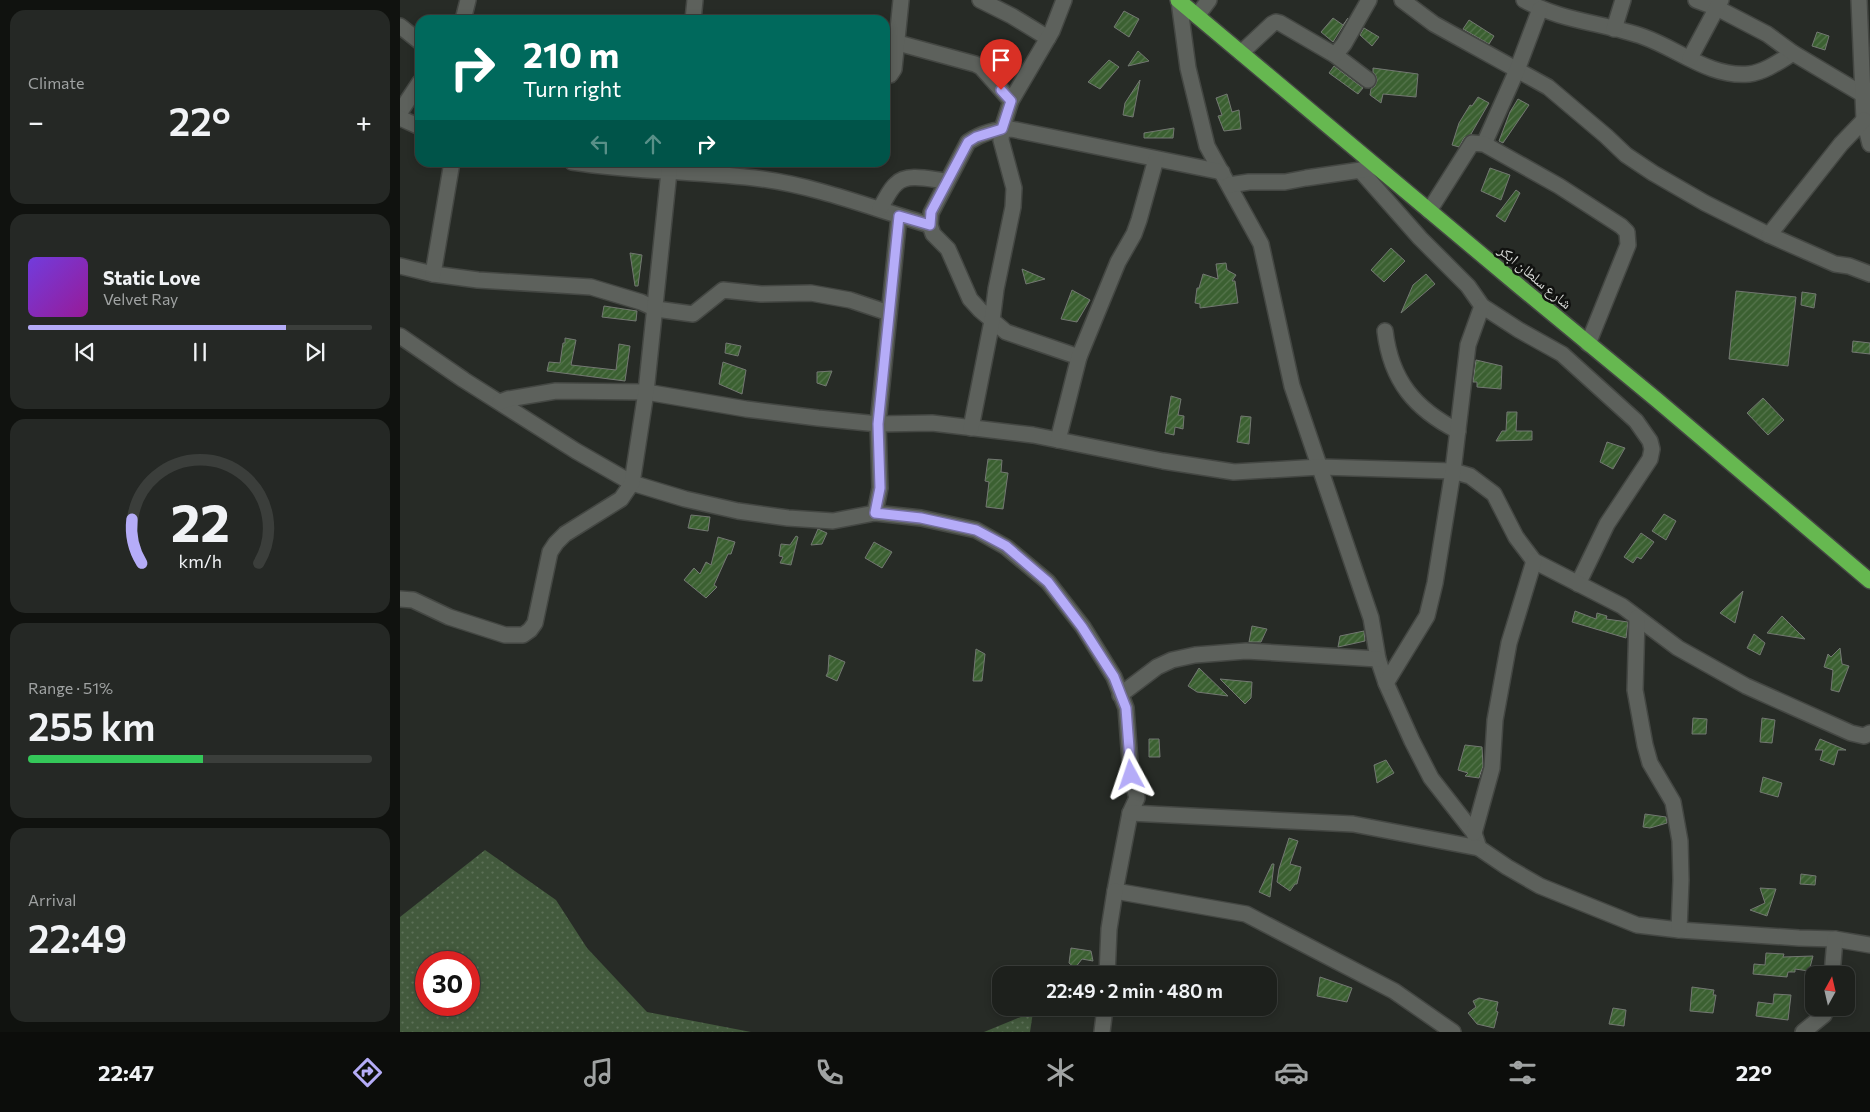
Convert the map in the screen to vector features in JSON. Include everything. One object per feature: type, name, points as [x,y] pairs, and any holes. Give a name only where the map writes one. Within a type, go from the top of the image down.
[{"type":"highway","name":"شارع سلطان ابكر","points":[[1188,6],[1377,168],[1870,581]]},
{"type":"street","points":[[464,15],[468,0]]},
{"type":"street","points":[[694,15],[695,0]]},
{"type":"street","points":[[890,75],[894,69],[898,43],[901,0]]},
{"type":"street","points":[[980,0],[1012,16],[1048,38]]},
{"type":"street","points":[[971,428],[1013,207],[1014,188],[1001,140],[1002,129],[1011,101],[1048,38],[1064,0]]},
{"type":"street","points":[[1209,0],[1188,6],[1188,68],[1207,146],[1261,244],[1292,386],[1371,618],[1378,659],[1386,683],[1431,778],[1474,833],[1479,848]]},
{"type":"street","points":[[1335,54],[1344,44],[1369,0]]},
{"type":"street","points":[[1402,0],[1434,24],[1548,87],[1626,155],[1653,174],[1769,235],[1835,264],[1849,266],[1870,274]]},
{"type":"street","points":[[1524,0],[1540,9],[1645,37],[1717,71],[1748,74],[1767,68],[1793,52]]},
{"type":"street","points":[[1614,28],[1623,0]]},
{"type":"street","points":[[1696,0],[1719,4],[1862,94]]},
{"type":"street","points":[[1858,0],[1865,48],[1862,94],[1864,120],[1870,144]]},
{"type":"street","points":[[1690,58],[1719,4]]},
{"type":"street","points":[[1484,144],[1540,9]]},
{"type":"street","points":[[1241,53],[1276,22],[1335,54],[1368,80]]},
{"type":"street","points":[[400,26],[415,38]]},
{"type":"street","points":[[898,43],[975,64],[981,68],[1011,101]]},
{"type":"street","points":[[400,112],[415,90]]},
{"type":"street","points":[[400,118],[415,125]]},
{"type":"street","points":[[1769,235],[1841,144],[1864,120]]},
{"type":"street","points":[[1080,357],[1006,332],[970,299],[948,249],[933,234],[930,225],[931,212],[968,142],[976,137],[1002,129],[1018,130],[1156,159],[1225,179],[1249,182],[1285,182],[1377,168]]},
{"type":"street","points":[[1428,210],[1472,143],[1484,144],[1559,186],[1621,226],[1627,232],[1628,245],[1588,344]]},
{"type":"street","points":[[1058,440],[1080,357],[1118,262],[1139,220],[1156,159]]},
{"type":"street","points":[[433,274],[451,167]]},
{"type":"street","points":[[400,599],[413,600],[450,617],[505,635],[523,635],[535,623],[550,552],[556,543],[565,534],[621,499],[632,483],[656,309],[669,167],[800,185],[880,208],[930,225]]},
{"type":"street","points":[[1360,170],[1420,238],[1468,286],[1482,306],[1519,330],[1562,354],[1636,421],[1650,441],[1652,449],[1650,459],[1607,524],[1578,584]]},
{"type":"street","points":[[880,208],[895,184],[903,179],[947,182]]},
{"type":"street","points":[[875,513],[880,488],[878,424],[899,216]]},
{"type":"street","points":[[400,266],[433,274],[478,280],[590,287],[641,302],[656,309],[693,314],[723,290],[761,294],[810,293],[850,300],[888,313]]},
{"type":"street","points":[[1386,683],[1426,616],[1434,583],[1453,471],[1468,345],[1482,306]]},
{"type":"street","points":[[1385,331],[1387,346],[1404,388],[1418,405],[1438,421],[1458,431]]},
{"type":"street","points":[[400,336],[576,451],[632,483],[738,512],[788,518],[833,520],[875,513],[921,518],[976,530],[1006,546],[1048,582],[1082,627],[1114,677],[1126,708],[1131,775],[1137,798],[1130,813],[1115,891],[1109,928],[1107,966]]},
{"type":"street","points":[[500,402],[556,391],[646,392],[746,409],[878,424],[932,423],[1033,435],[1163,461],[1234,472],[1320,467],[1453,471],[1470,476],[1494,494],[1516,537],[1534,561],[1622,606],[1678,648],[1746,686],[1851,733],[1864,736],[1870,733]]},
{"type":"street","points":[[1474,833],[1492,768],[1495,720],[1509,643],[1534,561]]},
{"type":"street","points":[[1637,618],[1635,690],[1650,763],[1673,802],[1680,841],[1679,930]]},
{"type":"street","points":[[1120,694],[1157,667],[1172,660],[1195,655],[1246,650],[1378,659]]},
{"type":"street","points":[[1130,813],[1353,824],[1479,848],[1540,886],[1637,925],[1679,930],[1835,939],[1870,945]]},
{"type":"street","points":[[1115,891],[1246,914],[1394,991],[1453,1032]]},
{"type":"street","points":[[1833,966],[1835,939]]},
{"type":"street","points":[[1102,1032],[1104,1016]]},
{"type":"street","points":[[1803,1032],[1823,1016]]},
{"type":"green space","points":[[485,850],[556,900],[587,948],[647,1012],[751,1032],[400,1032],[400,917]]},
{"type":"green space","points":[[1023,1016],[1032,1016],[1030,1032],[984,1032]]},
{"type":"building","points":[[1124,11],[1139,19],[1129,37],[1114,27]]},
{"type":"building","points":[[1333,18],[1343,25],[1348,18],[1333,42],[1321,32]]},
{"type":"building","points":[[1469,20],[1494,36],[1489,44],[1463,29]]},
{"type":"building","points":[[1364,28],[1379,37],[1372,46],[1360,35]]},
{"type":"building","points":[[1817,32],[1829,36],[1825,50],[1812,46]]},
{"type":"building","points":[[1138,51],[1149,61],[1128,66]]},
{"type":"building","points":[[1109,60],[1119,67],[1100,89],[1088,82]]},
{"type":"building","points":[[1334,66],[1363,88],[1358,94],[1329,73]]},
{"type":"building","points":[[1373,68],[1418,74],[1416,97],[1383,94],[1381,103],[1370,95],[1371,89],[1377,81]]},
{"type":"building","points":[[1140,80],[1133,117],[1123,115],[1125,103]]},
{"type":"building","points":[[1227,94],[1232,112],[1239,110],[1241,129],[1224,131],[1218,116],[1222,115],[1216,98]]},
{"type":"building","points":[[1478,97],[1489,103],[1471,134],[1464,138],[1459,147],[1452,145],[1459,123],[1470,105],[1472,106]]},
{"type":"building","points":[[1518,99],[1529,105],[1503,143],[1499,141],[1510,112]]},
{"type":"building","points":[[1174,128],[1173,138],[1144,138],[1144,133]]},
{"type":"building","points":[[1490,168],[1510,175],[1501,200],[1481,191]]},
{"type":"building","points":[[1516,190],[1520,193],[1505,222],[1496,216]]},
{"type":"building","points":[[1391,248],[1405,261],[1384,282],[1371,270]]},
{"type":"building","points":[[630,253],[642,255],[638,286],[635,286]]},
{"type":"building","points":[[1226,263],[1227,270],[1236,275],[1232,281],[1235,281],[1238,303],[1200,308],[1200,304],[1195,303],[1197,288],[1199,288],[1203,274],[1218,279],[1216,264]]},
{"type":"building","points":[[1022,269],[1045,279],[1026,284]]},
{"type":"building","points":[[1426,274],[1435,284],[1401,313],[1413,285]]},
{"type":"building","points":[[1072,290],[1090,300],[1077,322],[1061,319]]},
{"type":"building","points":[[1736,291],[1796,297],[1788,366],[1729,359]]},
{"type":"building","points":[[1802,292],[1816,294],[1814,308],[1801,305]]},
{"type":"building","points":[[604,306],[637,311],[636,321],[602,317]]},
{"type":"building","points":[[565,338],[576,340],[571,365],[616,370],[619,344],[630,346],[625,381],[547,371],[549,362],[560,363]]},
{"type":"building","points":[[1853,341],[1870,343],[1870,354],[1852,352]]},
{"type":"building","points":[[726,343],[741,346],[738,356],[725,353]]},
{"type":"building","points":[[1476,360],[1502,366],[1501,389],[1477,387],[1477,382],[1473,382]]},
{"type":"building","points":[[723,362],[746,370],[742,394],[719,384]]},
{"type":"building","points":[[832,371],[826,386],[817,383],[817,372]]},
{"type":"building","points":[[1171,396],[1181,399],[1178,415],[1184,416],[1183,429],[1175,427],[1174,435],[1165,433]]},
{"type":"building","points":[[1763,398],[1784,420],[1768,435],[1747,413]]},
{"type":"building","points":[[1507,412],[1517,412],[1516,431],[1532,431],[1532,440],[1496,441],[1502,431],[1506,431]]},
{"type":"building","points":[[1241,416],[1251,417],[1249,444],[1237,442]]},
{"type":"building","points":[[1607,442],[1625,448],[1613,469],[1600,462]]},
{"type":"building","points":[[988,459],[1002,460],[1001,472],[1008,473],[1003,509],[986,507],[989,482],[985,481]]},
{"type":"building","points":[[1664,514],[1676,521],[1666,540],[1652,531]]},
{"type":"building","points":[[691,515],[710,517],[708,531],[688,528]]},
{"type":"building","points":[[818,529],[827,533],[822,544],[811,545]]},
{"type":"building","points":[[1641,533],[1654,542],[1641,559],[1637,557],[1633,563],[1624,557]]},
{"type":"building","points":[[796,536],[798,537],[791,565],[780,563],[783,557],[779,556],[781,544],[790,545]]},
{"type":"building","points":[[718,537],[735,542],[731,554],[728,554],[714,585],[717,587],[706,598],[684,580],[694,568],[700,574],[706,562],[711,565]]},
{"type":"building","points":[[874,542],[892,552],[882,568],[865,558]]},
{"type":"building","points":[[1743,591],[1735,623],[1720,613]]},
{"type":"building","points":[[1575,611],[1596,619],[1597,613],[1607,616],[1606,619],[1628,622],[1626,638],[1572,622]]},
{"type":"building","points":[[1782,616],[1805,639],[1767,633]]},
{"type":"building","points":[[1252,626],[1267,629],[1261,642],[1249,642]]},
{"type":"building","points":[[1364,631],[1365,641],[1338,647],[1340,636]]},
{"type":"building","points":[[1754,634],[1765,643],[1760,655],[1747,648]]},
{"type":"building","points":[[1840,648],[1842,664],[1849,666],[1839,692],[1831,690],[1833,670],[1824,667],[1828,654],[1831,657]]},
{"type":"building","points":[[976,649],[985,654],[982,681],[973,681]]},
{"type":"building","points":[[829,655],[845,662],[837,681],[826,676]]},
{"type":"building","points":[[1199,668],[1228,696],[1197,692],[1188,686]]},
{"type":"building","points":[[1220,679],[1252,682],[1251,698],[1245,704]]},
{"type":"building","points":[[1693,718],[1707,719],[1706,734],[1692,734]]},
{"type":"building","points":[[1762,718],[1775,720],[1772,743],[1760,742]]},
{"type":"building","points":[[1149,739],[1159,739],[1160,757],[1149,757]]},
{"type":"building","points":[[1820,739],[1846,750],[1838,750],[1834,765],[1820,760],[1823,750],[1815,750]]},
{"type":"building","points":[[1465,745],[1482,747],[1483,766],[1479,778],[1465,776],[1468,773],[1458,770]]},
{"type":"building","points":[[1386,760],[1394,773],[1377,783],[1374,765]]},
{"type":"building","points":[[1763,777],[1782,783],[1778,797],[1760,792]]},
{"type":"building","points":[[1645,814],[1666,817],[1667,823],[1650,828],[1643,827]]},
{"type":"building","points":[[1289,838],[1298,841],[1290,864],[1301,867],[1297,884],[1290,891],[1277,882]]},
{"type":"building","points":[[1272,864],[1274,864],[1270,897],[1259,892]]},
{"type":"building","points":[[1801,874],[1816,876],[1815,885],[1800,884]]},
{"type":"building","points":[[1760,888],[1776,889],[1767,916],[1750,910],[1765,903]]},
{"type":"building","points":[[1071,948],[1091,951],[1093,961],[1082,959],[1077,966],[1069,963]]},
{"type":"building","points":[[1766,953],[1784,954],[1783,957],[1813,956],[1810,966],[1805,966],[1805,970],[1795,969],[1795,972],[1788,972],[1787,977],[1753,974],[1754,964],[1765,965]]},
{"type":"building","points":[[1320,977],[1352,988],[1347,1002],[1317,996]]},
{"type":"building","points":[[1692,987],[1714,990],[1713,995],[1716,995],[1713,1013],[1690,1011]]},
{"type":"building","points":[[1774,994],[1791,995],[1788,1020],[1756,1016],[1758,1002],[1773,1004]]},
{"type":"building","points":[[1479,998],[1498,1002],[1496,1011],[1498,1012],[1494,1028],[1477,1024],[1468,1013],[1476,1007],[1473,1001]]},
{"type":"building","points":[[1613,1008],[1626,1010],[1624,1026],[1609,1024]]},
{"type":"route","points":[[1001,90],[1011,101],[1002,129],[976,137],[968,142],[931,212],[930,225],[899,216],[878,424],[880,488],[875,513],[921,518],[976,530],[1006,546],[1048,582],[1082,627],[1114,677],[1126,708],[1131,775]]}]
